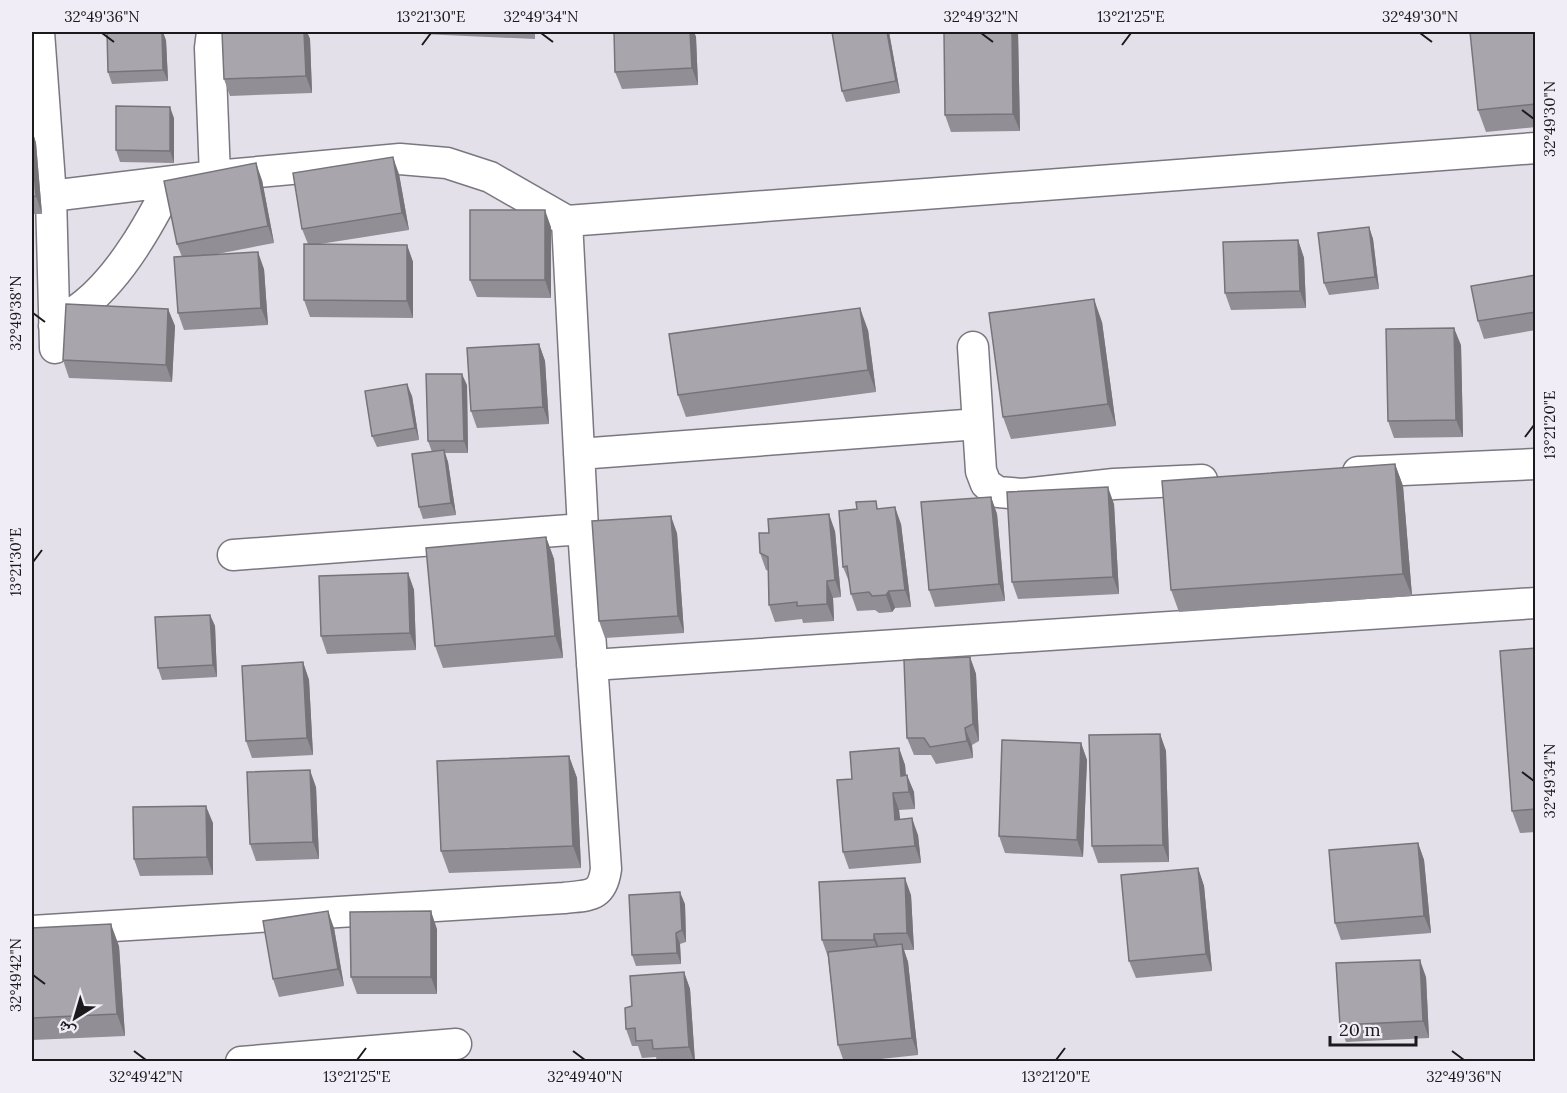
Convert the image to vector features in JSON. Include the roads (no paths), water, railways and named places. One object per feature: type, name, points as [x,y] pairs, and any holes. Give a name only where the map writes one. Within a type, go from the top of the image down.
[{"type":"street","points":[[39,32],[51,196],[54,337],[107,282],[154,216],[171,182]]},
{"type":"street","points":[[212,32],[210,48],[215,176]]},
{"type":"street","points":[[51,196],[215,176],[400,159],[447,162],[490,177],[567,221],[1536,148]]},
{"type":"street","points":[[32,931],[592,895],[604,884],[606,869],[583,529],[567,221]]},
{"type":"street","points":[[973,347],[981,471],[986,484],[998,492],[1023,494],[1114,484],[1231,478]]},
{"type":"street","points":[[579,454],[978,424]]},
{"type":"street","points":[[1336,473],[1536,464]]},
{"type":"street","points":[[233,555],[583,529]]},
{"type":"street","points":[[592,665],[1536,603]]},
{"type":"street","points":[[241,1062],[456,1044]]}]
